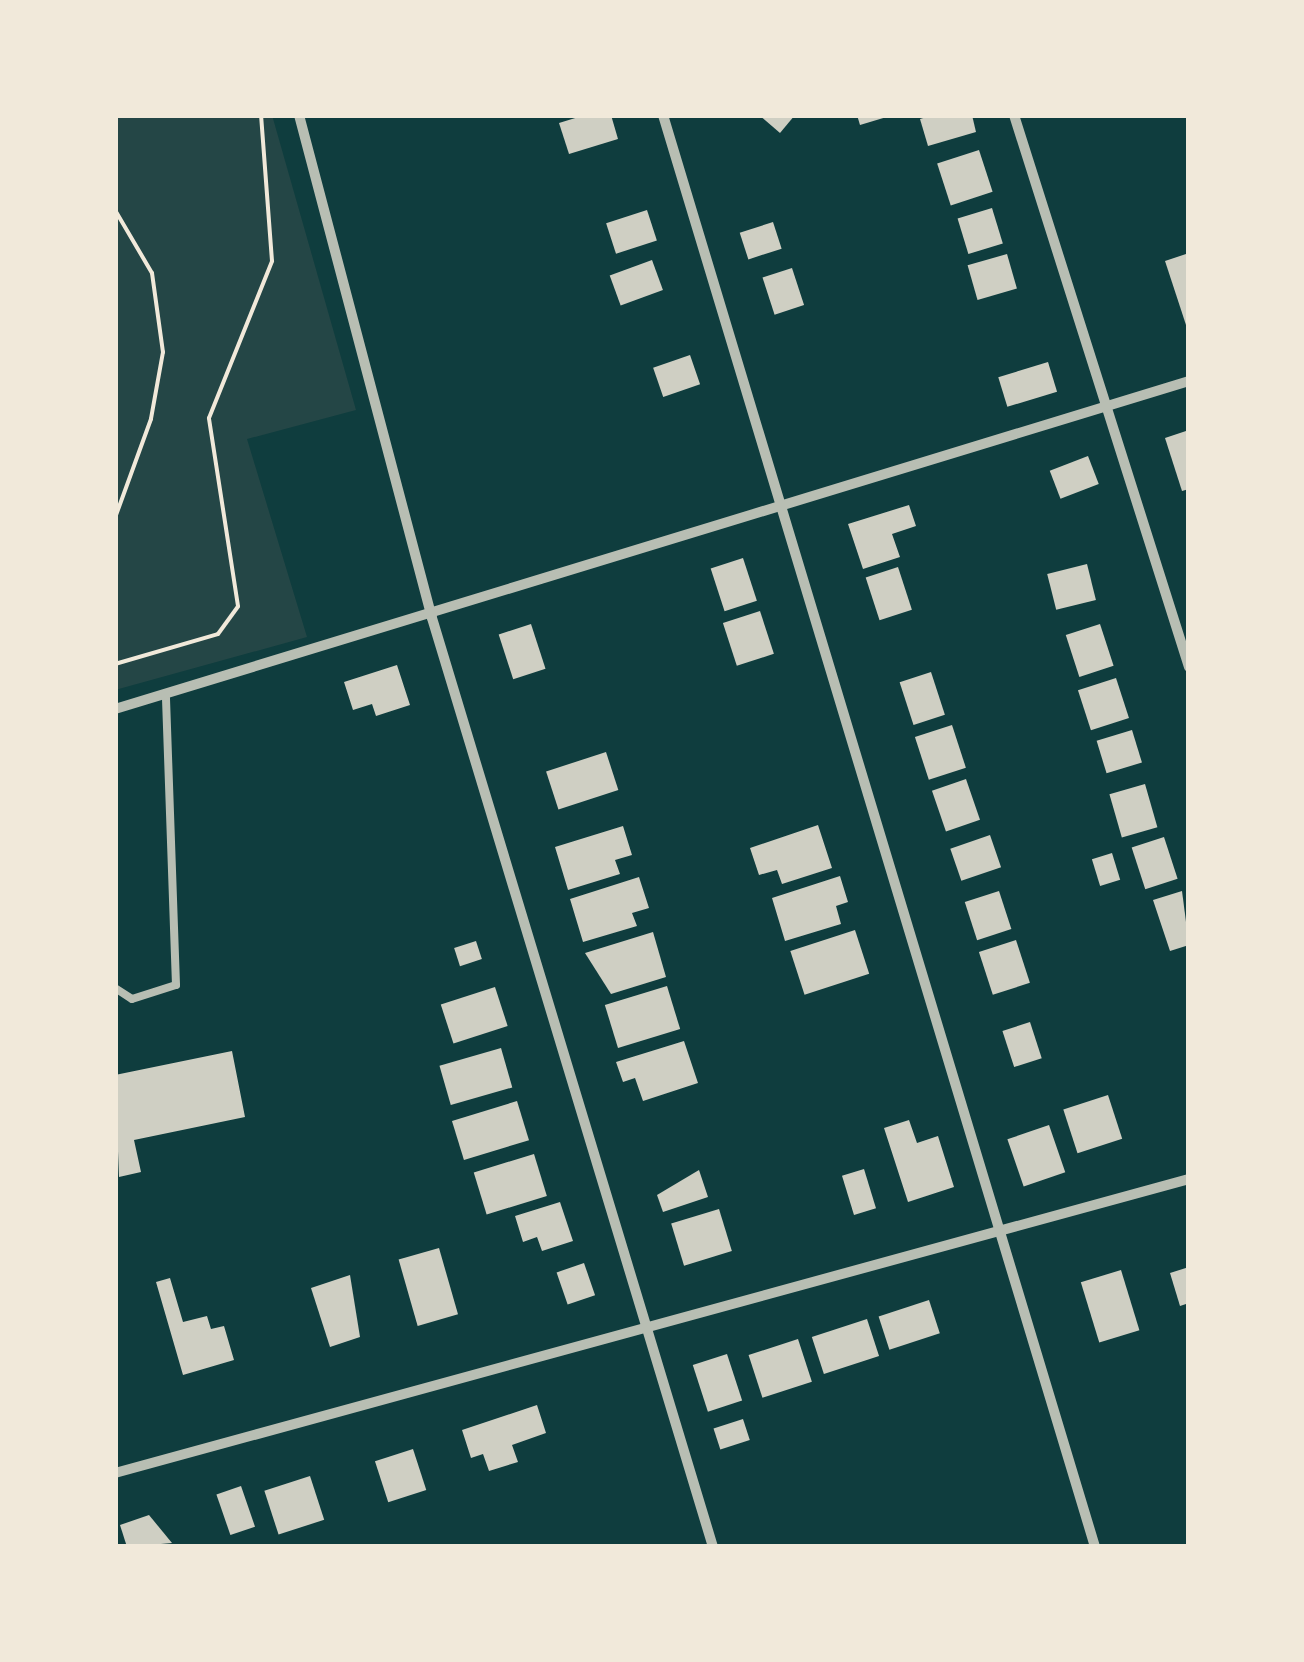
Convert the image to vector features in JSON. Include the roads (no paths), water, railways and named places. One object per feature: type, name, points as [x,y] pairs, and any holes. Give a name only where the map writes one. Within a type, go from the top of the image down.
[{"type":"street","points":[[299,115],[432,618],[713,1547]]},
{"type":"street","points":[[663,115],[1096,1547]]},
{"type":"street","points":[[1014,115],[1189,667]]},
{"type":"street","points":[[115,709],[432,618],[1189,381]]},
{"type":"street","points":[[115,1473],[1189,1179]]},
{"type":"lane","points":[[115,988],[132,999],[176,985],[166,697]]}]
